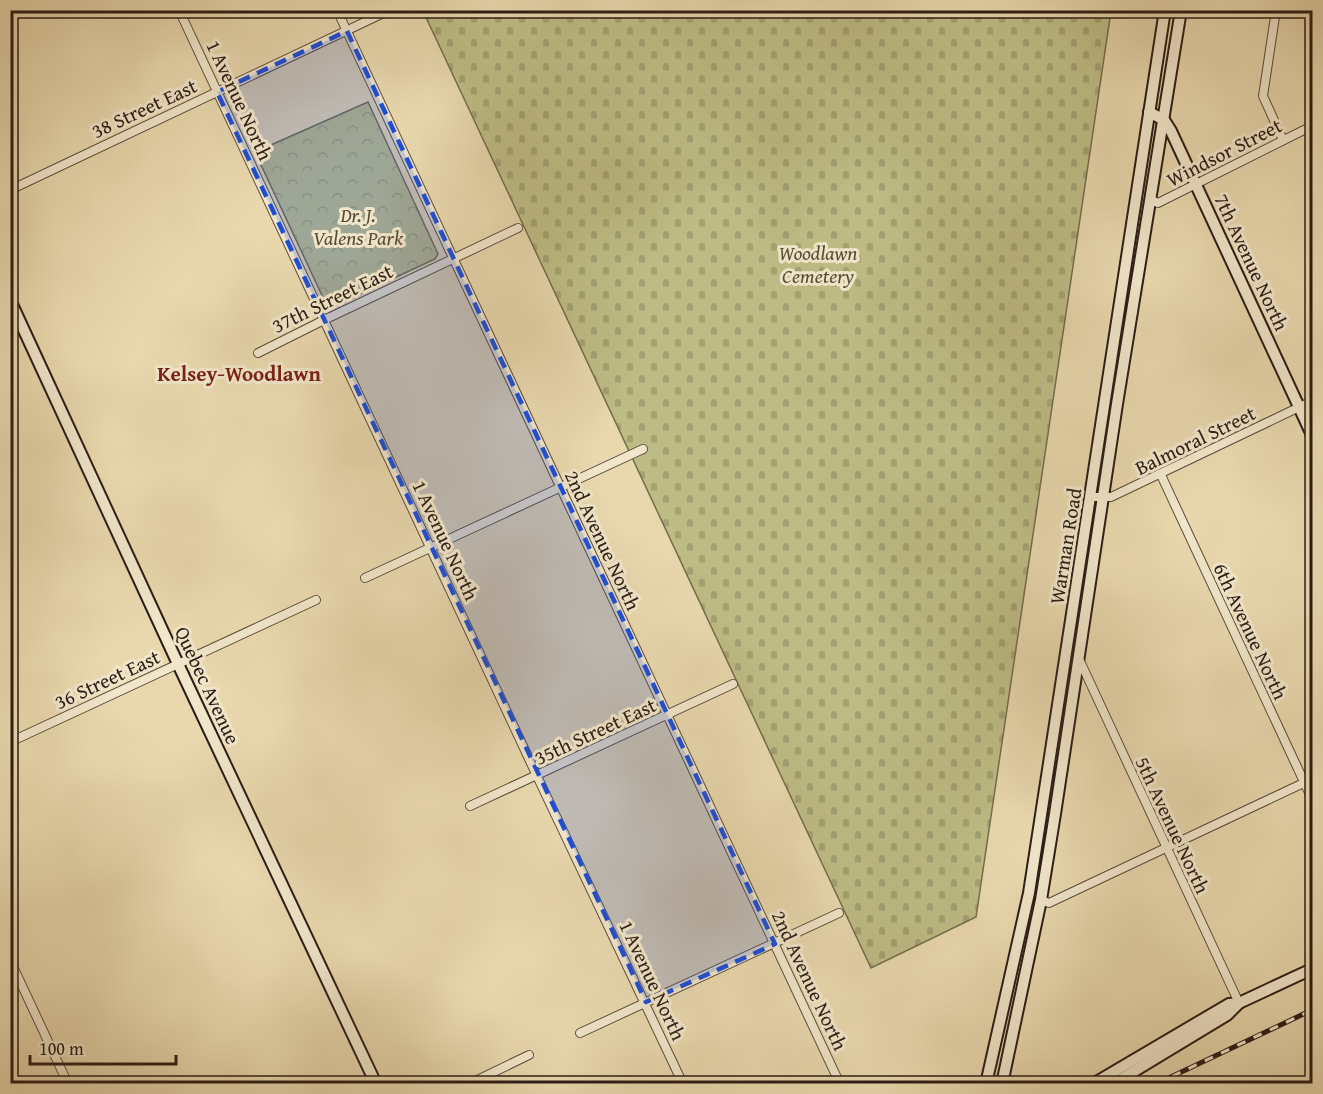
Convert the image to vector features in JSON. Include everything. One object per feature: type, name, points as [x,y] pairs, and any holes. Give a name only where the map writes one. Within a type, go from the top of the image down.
[{"type":"main road","name":"Warman Road","points":[[986,1083],[1029,893],[1165,10]]},
{"type":"main road","name":"Warman Road","points":[[1003,1081],[1041,900],[1181,10]]},
{"type":"main road","points":[[1149,112],[1164,120]]},
{"type":"main road","name":"7th Avenue North","points":[[1164,120],[1312,435]]},
{"type":"main road","name":"Quebec Avenue","points":[[10,300],[178,664],[376,1083]]},
{"type":"main road","points":[[1093,1083],[1229,1004],[1239,1003],[1312,969]]},
{"type":"main road","points":[[1113,1083],[1227,1015],[1239,1003]]},
{"type":"main road","points":[[978,1083],[993,1049]]},
{"type":"street","name":"1 Avenue North","points":[[179,10],[683,1083]]},
{"type":"street","name":"2nd Avenue North","points":[[337,10],[840,1083]]},
{"type":"street","name":"38 Street East","points":[[10,190],[390,10]]},
{"type":"street","points":[[1276,10],[1263,96],[1283,140]]},
{"type":"street","name":"Windsor Street","points":[[1151,200],[1158,203],[1196,186],[1207,177],[1312,126]]},
{"type":"street","name":"37th Street East","points":[[258,353],[518,228]]},
{"type":"street","name":"Balmoral Street","points":[[1090,497],[1111,497],[1312,401]]},
{"type":"street","points":[[365,578],[643,449]]},
{"type":"street","name":"6th Avenue North","points":[[1161,475],[1312,799]]},
{"type":"street","name":"36 Street East","points":[[10,742],[316,600]]},
{"type":"street","name":"5th Avenue North","points":[[1078,659],[1239,1003]]},
{"type":"street","name":"35th Street East","points":[[470,806],[733,684]]},
{"type":"street","points":[[1041,900],[1049,903],[1312,779]]},
{"type":"street","points":[[580,1033],[839,913]]},
{"type":"street","points":[[10,960],[68,1083]]},
{"type":"street","points":[[469,1083],[529,1055]]},
{"type":"highlighted area","points":[[347,31],[775,944],[646,1002],[217,92]]},
{"type":"green space","name":"Woodlawn Cemetery","points":[[423,11],[1111,11],[976,917],[871,968]]},
{"type":"green space","name":"Dr. J. Valens Park","points":[[368,102],[438,254],[435,259],[330,308],[326,304],[255,152]]},
{"type":"railway","points":[[1156,1084],[1312,1010]]},
{"type":"district","name":"Kelsey-Woodlawn","points":[[239,373]]}]
